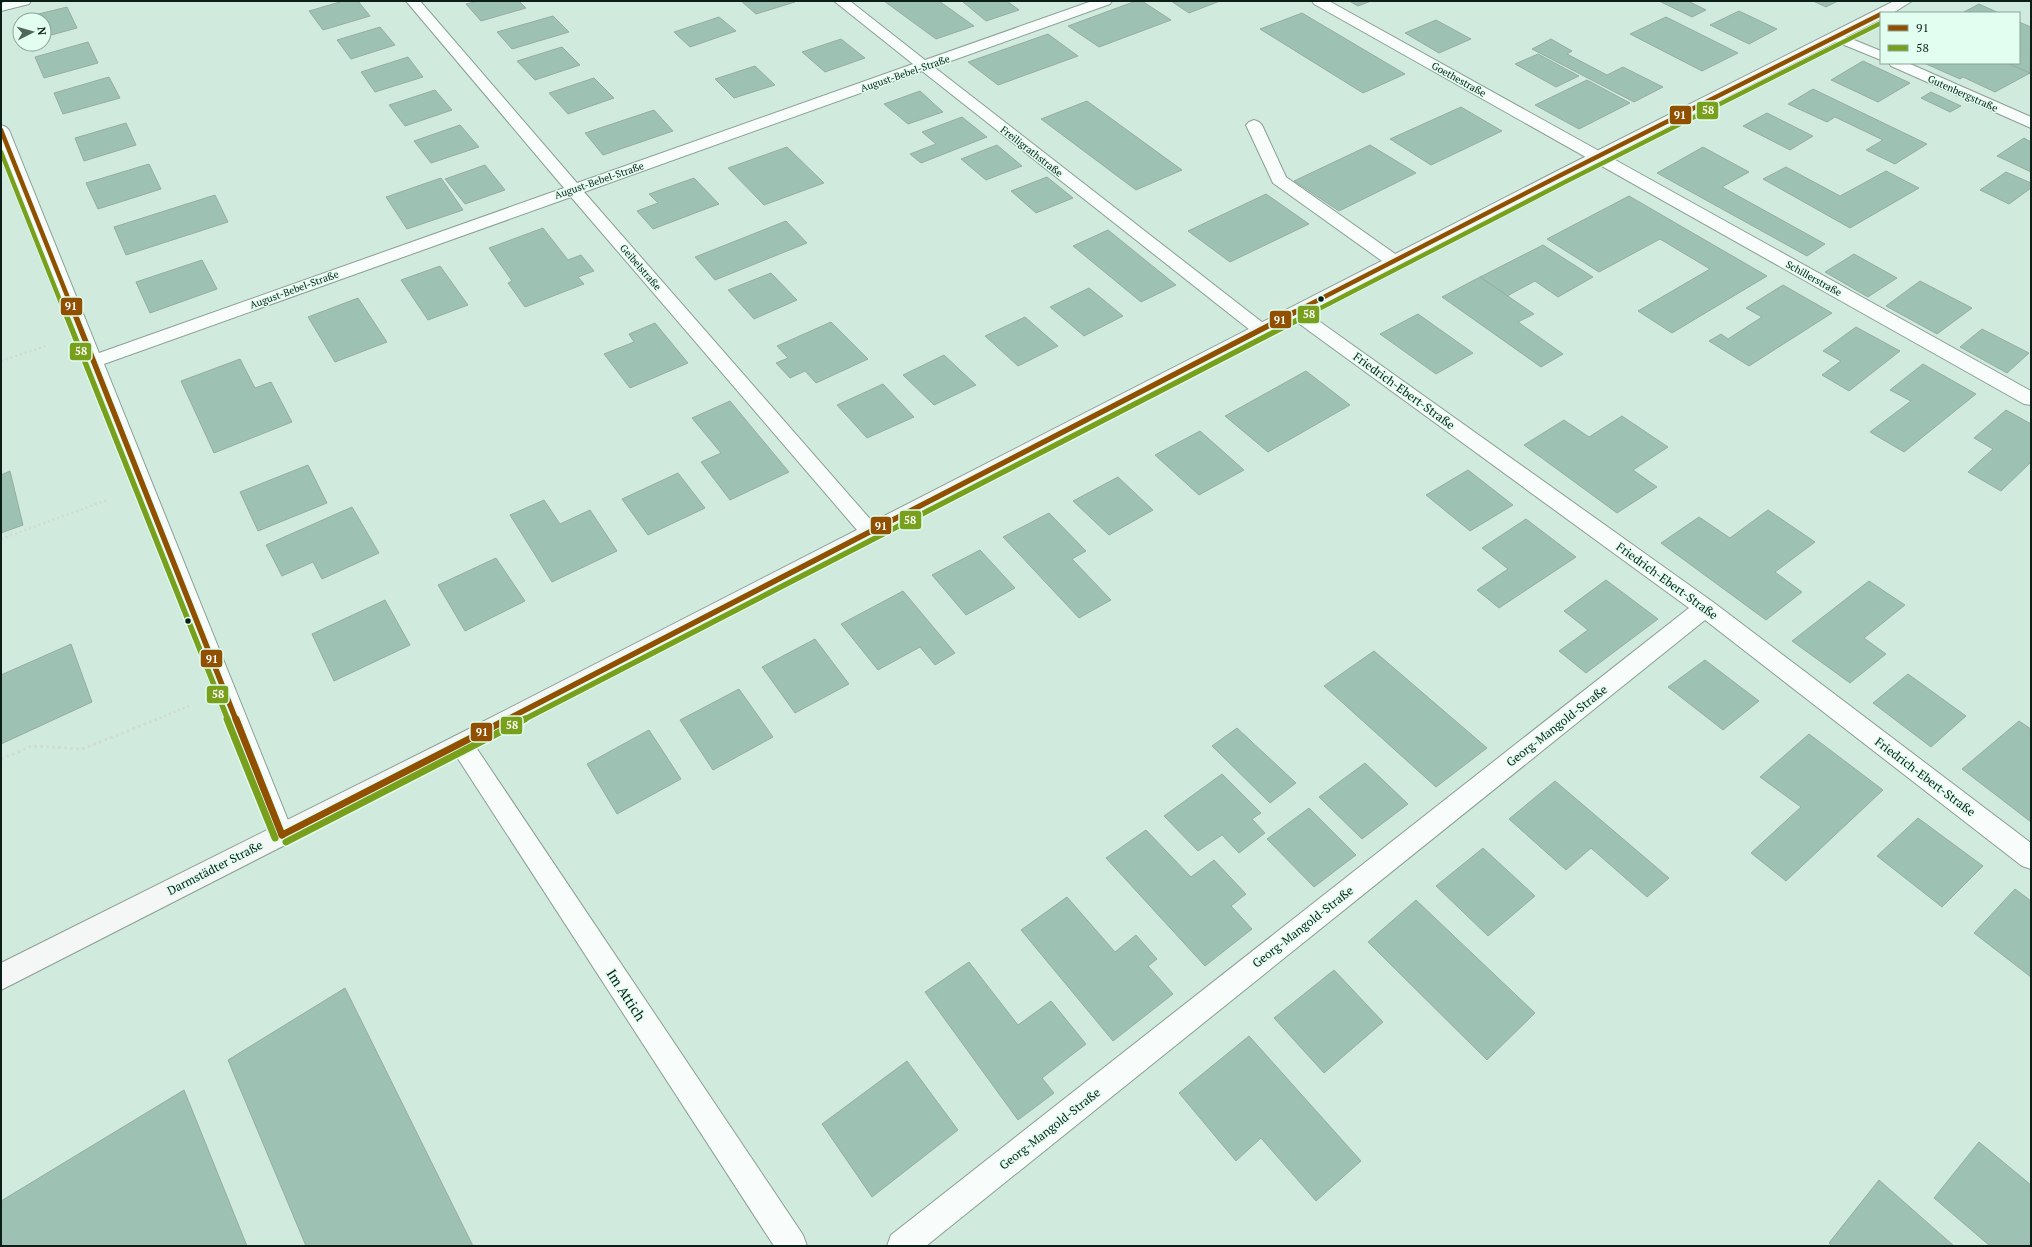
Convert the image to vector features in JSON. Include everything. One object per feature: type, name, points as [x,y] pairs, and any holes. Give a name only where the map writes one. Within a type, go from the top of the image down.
[{"type":"main road","name":"Darmstädter Straße","points":[[1884,12],[1905,1]]},
{"type":"main road","name":"Darmstädter Straße","points":[[1,977],[461,744],[707,615],[1296,312],[1880,14]]},
{"type":"street","points":[[1,7],[24,1]]},
{"type":"street","name":"Geibelstraße","points":[[413,1],[573,189],[870,532]]},
{"type":"street","name":"Freiligrathstraße","points":[[841,1],[1262,330]]},
{"type":"street","name":"August-Bebel-Straße","points":[[94,361],[573,189],[925,66],[1105,1]]},
{"type":"street","name":"Goethestraße","points":[[1320,1],[1598,157]]},
{"type":"street","points":[[1837,37],[1880,56]]},
{"type":"street","name":"Gutenbergstraße","points":[[1898,64],[2031,123]]},
{"type":"street","points":[[1254,125],[1279,180],[1395,262]]},
{"type":"street","points":[[1,130],[282,835]]},
{"type":"street","name":"Schillerstraße","points":[[1598,157],[2031,399]]},
{"type":"street","name":"Friedrich-Ebert-Straße","points":[[1296,312],[1705,608],[2031,858]]},
{"type":"street","name":"Georg-Mangold-Straße","points":[[902,1246],[1705,608]]},
{"type":"street","name":"Im Attich","points":[[461,744],[792,1246]]},
{"type":"path","points":[[1,361],[83,333]]},
{"type":"path","points":[[1,540],[143,486]]},
{"type":"path","points":[[1,759],[32,746],[82,749],[225,692]]},
{"type":"building","points":[[343,1],[358,1],[370,16],[323,30],[309,11]]},
{"type":"building","points":[[478,1],[519,1],[526,8],[481,21],[466,4]]},
{"type":"building","points":[[741,1],[795,1],[795,2],[756,14]]},
{"type":"building","points":[[884,1],[939,1],[974,26],[936,39]]},
{"type":"building","points":[[1007,1],[1019,10],[986,21],[963,2]]},
{"type":"building","points":[[1136,1],[1142,1],[1171,20],[1099,47],[1068,26]]},
{"type":"building","points":[[1171,1],[1220,1],[1189,13]]},
{"type":"building","points":[[1349,1],[1371,1],[1358,6]]},
{"type":"building","points":[[1659,1],[1688,1],[1706,10],[1692,17]]},
{"type":"building","points":[[1813,1],[1838,1],[1826,7]]},
{"type":"building","points":[[1979,4],[1997,12],[1964,12]]},
{"type":"building","points":[[67,7],[77,28],[52,35],[52,12],[47,12]]},
{"type":"building","points":[[1739,11],[1777,29],[1749,44],[1710,25]]},
{"type":"building","points":[[1302,13],[1405,74],[1363,93],[1260,29]]},
{"type":"building","points":[[553,16],[569,32],[512,49],[497,32]]},
{"type":"building","points":[[719,17],[736,31],[690,47],[674,32]]},
{"type":"building","points":[[1666,17],[1738,53],[1702,71],[1630,34]]},
{"type":"building","points":[[1436,20],[1471,39],[1439,53],[1405,33]]},
{"type":"building","points":[[2020,22],[2031,27],[2030,73],[2009,64],[2020,64]]},
{"type":"building","points":[[380,27],[395,45],[351,59],[337,40]]},
{"type":"building","points":[[1048,34],[1078,56],[998,85],[968,62]]},
{"type":"building","points":[[841,39],[865,58],[825,72],[802,52]]},
{"type":"building","points":[[1551,39],[1572,51],[1567,54],[1607,75],[1623,67],[1663,87],[1634,102],[1532,49]]},
{"type":"building","points":[[88,42],[98,63],[44,78],[35,57]]},
{"type":"building","points":[[562,47],[580,65],[535,80],[517,61]]},
{"type":"building","points":[[1538,54],[1579,76],[1556,87],[1515,64]]},
{"type":"building","points":[[408,57],[423,77],[375,92],[361,72]]},
{"type":"building","points":[[1863,61],[1910,83],[1878,102],[1831,80]]},
{"type":"building","points":[[1926,64],[2009,64],[2030,73],[1995,92],[1963,77],[1960,79]]},
{"type":"building","points":[[755,66],[775,85],[734,98],[715,79]]},
{"type":"building","points":[[109,77],[120,98],[63,114],[54,93]]},
{"type":"building","points":[[594,78],[614,98],[568,114],[549,93]]},
{"type":"building","points":[[1587,80],[1630,103],[1579,129],[1535,105]]},
{"type":"building","points":[[1813,89],[1927,144],[1895,164],[1866,150],[1883,140],[1835,117],[1827,122],[1788,104]]},
{"type":"building","points":[[435,90],[452,110],[405,126],[389,105]]},
{"type":"building","points":[[920,91],[943,112],[908,124],[884,104]]},
{"type":"building","points":[[1931,92],[1961,106],[1950,112],[1921,98]]},
{"type":"building","points":[[1087,101],[1182,170],[1136,190],[1041,119]]},
{"type":"building","points":[[1461,107],[1502,131],[1431,165],[1390,139]]},
{"type":"building","points":[[654,110],[673,131],[603,155],[585,133]]},
{"type":"building","points":[[1767,113],[1813,136],[1790,150],[1743,126]]},
{"type":"building","points":[[962,117],[987,137],[921,163],[910,154],[936,144],[922,132]]},
{"type":"building","points":[[126,123],[136,145],[84,161],[75,138]]},
{"type":"building","points":[[460,125],[479,147],[431,163],[414,141]]},
{"type":"building","points":[[2024,138],[2031,142],[2031,172],[1997,156]]},
{"type":"building","points":[[997,145],[1022,166],[986,180],[961,159]]},
{"type":"building","points":[[1370,145],[1416,173],[1339,211],[1294,181]]},
{"type":"building","points":[[787,147],[824,183],[764,205],[728,168]]},
{"type":"building","points":[[1703,147],[1749,172],[1722,187],[1825,244],[1807,256],[1657,173]]},
{"type":"building","points":[[149,164],[161,189],[98,209],[86,183]]},
{"type":"building","points":[[485,165],[505,190],[465,204],[445,179]]},
{"type":"building","points":[[1786,167],[1840,196],[1886,171],[1919,188],[1850,228],[1763,179]]},
{"type":"building","points":[[2006,172],[2031,183],[2031,188],[2009,204],[1980,190]]},
{"type":"building","points":[[1047,177],[1073,198],[1036,213],[1011,191]]},
{"type":"building","points":[[441,178],[463,210],[407,229],[386,197]]},
{"type":"building","points":[[694,178],[719,204],[653,229],[637,211],[658,203],[649,194]]},
{"type":"building","points":[[1266,194],[1309,224],[1230,262],[1188,231]]},
{"type":"building","points":[[215,195],[228,222],[126,255],[114,227]]},
{"type":"building","points":[[1629,196],[1767,276],[1672,333],[1638,311],[1710,269],[1660,239],[1599,272],[1547,239]]},
{"type":"building","points":[[786,221],[807,243],[715,280],[695,257]]},
{"type":"building","points":[[543,228],[568,260],[581,255],[594,271],[578,277],[584,284],[525,307],[508,283],[512,281],[489,248]]},
{"type":"building","points":[[1108,230],[1176,285],[1141,302],[1073,246]]},
{"type":"building","points":[[1543,245],[1593,277],[1558,297],[1535,281],[1507,296],[1480,277]]},
{"type":"building","points":[[1854,254],[1897,278],[1868,297],[1825,272]]},
{"type":"building","points":[[202,260],[217,289],[150,313],[136,282]]},
{"type":"building","points":[[440,266],[468,305],[428,320],[401,280]]},
{"type":"building","points":[[771,273],[797,300],[754,319],[728,290]]},
{"type":"building","points":[[1480,277],[1534,314],[1518,322],[1563,354],[1541,367],[1442,297]]},
{"type":"building","points":[[1920,281],[1972,308],[1937,334],[1886,306]]},
{"type":"building","points":[[1783,285],[1832,313],[1749,366],[1709,341],[1721,334],[1728,339],[1762,317],[1746,308]]},
{"type":"building","points":[[1089,288],[1123,316],[1084,336],[1050,307]]},
{"type":"building","points":[[358,298],[387,342],[335,362],[308,317]]},
{"type":"building","points":[[1418,314],[1473,353],[1436,374],[1380,334]]},
{"type":"building","points":[[1025,317],[1058,346],[1018,366],[985,336]]},
{"type":"building","points":[[831,322],[868,359],[816,383],[805,371],[790,378],[776,363],[788,358],[777,346]]},
{"type":"building","points":[[655,323],[688,363],[630,388],[604,354],[634,342],[629,334]]},
{"type":"building","points":[[1856,327],[1900,351],[1849,391],[1822,375],[1841,361],[1823,351]]},
{"type":"building","points":[[1982,329],[2029,353],[2007,373],[1960,347]]},
{"type":"building","points":[[944,355],[976,385],[934,405],[903,375]]},
{"type":"building","points":[[240,359],[255,388],[271,382],[292,422],[214,453],[181,381]]},
{"type":"building","points":[[1923,364],[1976,394],[1904,452],[1870,432],[1911,401],[1890,390]]},
{"type":"building","points":[[1306,371],[1350,405],[1268,452],[1225,416]]},
{"type":"building","points":[[883,384],[914,417],[867,438],[837,405]]},
{"type":"building","points":[[730,401],[789,472],[730,500],[701,462],[721,453],[692,418]]},
{"type":"building","points":[[2006,410],[2031,424],[2031,462],[2001,491],[1968,472],[1993,449],[1974,438]]},
{"type":"building","points":[[1622,416],[1668,447],[1633,470],[1657,487],[1617,513],[1524,445],[1564,420],[1589,437]]},
{"type":"building","points":[[1200,431],[1244,470],[1199,495],[1155,455]]},
{"type":"building","points":[[308,465],[327,503],[258,531],[240,492]]},
{"type":"building","points":[[1468,470],[1513,505],[1470,531],[1426,495]]},
{"type":"building","points":[[10,471],[23,525],[1,533],[1,475]]},
{"type":"building","points":[[678,473],[705,508],[648,535],[622,499]]},
{"type":"building","points":[[1118,477],[1153,510],[1109,535],[1073,501]]},
{"type":"building","points":[[544,500],[560,524],[590,510],[617,551],[552,582],[510,515]]},
{"type":"building","points":[[352,507],[379,553],[322,579],[313,562],[282,576],[266,545]]},
{"type":"building","points":[[1768,510],[1815,542],[1775,572],[1802,592],[1766,620],[1661,543],[1699,517],[1730,538]]},
{"type":"building","points":[[1049,513],[1086,551],[1072,559],[1111,600],[1079,618],[1003,537]]},
{"type":"building","points":[[1526,519],[1576,557],[1499,608],[1477,590],[1508,569],[1482,548]]},
{"type":"building","points":[[980,550],[1015,588],[966,615],[932,575]]},
{"type":"building","points":[[496,558],[525,601],[465,631],[438,585]]},
{"type":"building","points":[[1606,580],[1658,619],[1586,673],[1559,651],[1588,630],[1564,611]]},
{"type":"building","points":[[1869,581],[1905,605],[1864,638],[1886,654],[1850,683],[1792,641]]},
{"type":"building","points":[[903,591],[955,653],[935,665],[920,647],[878,670],[841,624]]},
{"type":"building","points":[[385,600],[410,645],[334,681],[312,634]]},
{"type":"building","points":[[815,639],[849,684],[795,713],[762,667]]},
{"type":"building","points":[[71,644],[92,702],[1,744],[1,675]]},
{"type":"building","points":[[1374,651],[1487,748],[1436,787],[1324,686]]},
{"type":"building","points":[[1705,660],[1759,701],[1723,730],[1668,687]]},
{"type":"building","points":[[1908,674],[1966,716],[1931,747],[1873,703]]},
{"type":"building","points":[[739,689],[773,737],[713,770],[680,720]]},
{"type":"building","points":[[2019,721],[2031,729],[2031,822],[1962,769]]},
{"type":"building","points":[[1237,728],[1296,783],[1270,803],[1212,746]]},
{"type":"building","points":[[649,730],[681,779],[617,814],[587,764]]},
{"type":"building","points":[[1809,734],[1883,790],[1786,881],[1751,853],[1801,807],[1760,777]]},
{"type":"building","points":[[1365,763],[1408,804],[1362,839],[1319,797]]},
{"type":"building","points":[[1222,774],[1261,813],[1252,819],[1265,833],[1239,853],[1222,835],[1198,851],[1164,816]]},
{"type":"building","points":[[1555,781],[1669,878],[1647,897],[1591,848],[1566,870],[1509,819]]},
{"type":"building","points":[[1309,808],[1356,855],[1314,887],[1267,839]]},
{"type":"building","points":[[1918,818],[1983,866],[1942,907],[1877,856]]},
{"type":"building","points":[[1146,830],[1191,877],[1214,860],[1246,894],[1231,906],[1252,929],[1205,966],[1106,858]]},
{"type":"building","points":[[1483,848],[1535,896],[1488,936],[1436,886]]},
{"type":"building","points":[[2015,889],[2031,901],[2031,977],[1974,933]]},
{"type":"building","points":[[1067,897],[1115,952],[1136,935],[1157,959],[1148,966],[1173,994],[1113,1041],[1021,930]]},
{"type":"building","points":[[1416,900],[1535,1013],[1487,1060],[1368,942]]},
{"type":"building","points":[[969,962],[1018,1025],[1051,1001],[1086,1044],[1042,1078],[1054,1093],[1018,1120],[925,992]]},
{"type":"building","points":[[1334,970],[1383,1022],[1324,1073],[1274,1018]]},
{"type":"building","points":[[345,988],[473,1246],[306,1246],[228,1060]]},
{"type":"building","points":[[1249,1036],[1361,1161],[1316,1201],[1261,1138],[1236,1161],[1179,1093]]},
{"type":"building","points":[[907,1061],[958,1130],[872,1197],[822,1124]]},
{"type":"building","points":[[184,1090],[247,1246],[1,1246],[1,1201]]},
{"type":"building","points":[[1979,1142],[2031,1185],[2031,1246],[1990,1246],[1934,1198]]},
{"type":"building","points":[[1879,1180],[1954,1246],[1832,1246],[1829,1243]]},
{"type":"transit line","name":"91","points":[[282,835],[1561,175],[1880,15]]},
{"type":"transit line","name":"58","points":[[286,842],[1565,182],[1880,24]]},
{"type":"transit line","name":"91","points":[[1,130],[282,835]]},
{"type":"transit line","name":"58","points":[[1,152],[275,838]]}]
